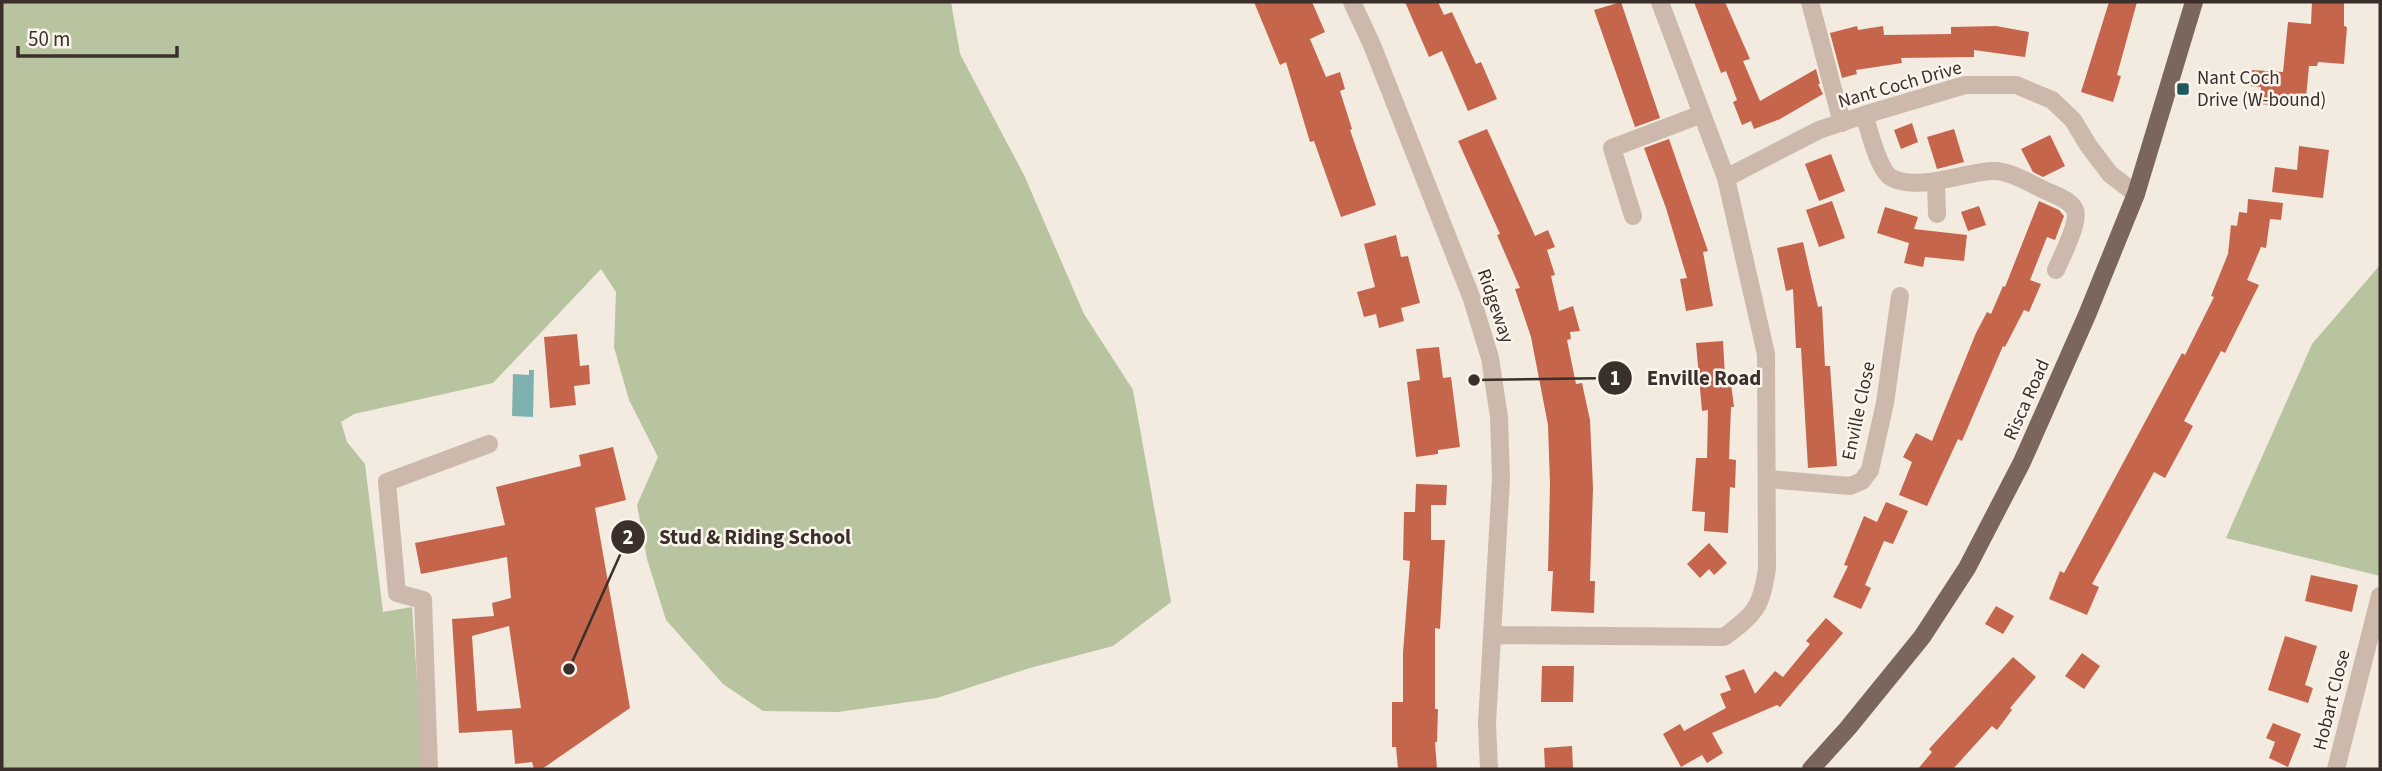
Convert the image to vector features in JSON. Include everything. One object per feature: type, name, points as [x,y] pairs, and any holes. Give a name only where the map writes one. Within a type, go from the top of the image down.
[{"type":"main road","name":"Risca Road","points":[[1811,769],[1922,637],[1967,568],[2022,462],[2087,315],[2136,194],[2194,2]]},
{"type":"street","name":"Ridgeway","points":[[1352,2],[1472,299],[1490,358],[1499,417],[1501,479],[1487,723],[1489,769]]},
{"type":"street","points":[[1492,635],[1724,637],[1744,623],[1762,600],[1767,569],[1766,354],[1726,178],[1660,2]]},
{"type":"street","points":[[1810,2],[1842,123]]},
{"type":"street","name":"Nant Coch Drive","points":[[1726,178],[1819,130],[1965,85],[2016,85],[2052,100],[2073,120],[2110,174],[2136,194]]},
{"type":"street","points":[[1633,216],[1612,148],[1702,114]]},
{"type":"street","points":[[1864,116],[1882,169],[1891,178],[1936,182],[1994,171],[2005,173],[2064,199],[2075,209],[2077,220],[2056,271]]},
{"type":"street","points":[[1936,182],[1937,214]]},
{"type":"street","name":"Enville Close","points":[[1768,479],[1850,486],[1862,481],[1870,470],[1885,403],[1900,296]]},
{"type":"street","points":[[429,769],[423,600],[397,593],[387,482],[489,444]]},
{"type":"street","name":"Hobart Close","points":[[2336,769],[2380,596]]},
{"type":"green space","points":[[2,2],[951,2],[960,54],[1024,175],[1084,314],[1133,390],[1171,602],[1113,646],[1030,668],[937,698],[838,712],[763,711],[723,684],[666,620],[647,559],[637,505],[658,457],[629,400],[614,347],[616,292],[601,269],[493,383],[354,414],[341,422],[347,442],[365,464],[383,612],[412,607],[423,769],[2,769]]},
{"type":"green space","points":[[2380,265],[2380,576],[2226,538],[2312,344]]},
{"type":"water","points":[[529,370],[534,370],[533,417],[512,416],[513,374],[529,375]]},
{"type":"building","points":[[1254,2],[1312,2],[1325,32],[1310,39],[1326,77],[1340,72],[1345,89],[1340,91],[1352,129],[1350,130],[1376,205],[1341,217],[1314,141],[1310,142],[1286,62],[1280,65]]},
{"type":"building","points":[[1405,2],[1438,2],[1444,15],[1452,12],[1476,64],[1481,62],[1497,99],[1468,111],[1442,51],[1429,57]]},
{"type":"building","points":[[1621,2],[1660,118],[1635,127],[1594,10]]},
{"type":"building","points":[[1694,2],[1725,2],[1750,59],[1743,61],[1760,101],[1816,69],[1818,84],[1823,94],[1780,119],[1754,129],[1751,121],[1742,125],[1733,102],[1737,100],[1726,71],[1721,73]]},
{"type":"building","points":[[2109,2],[2137,2],[2117,75],[2121,76],[2113,102],[2081,92]]},
{"type":"building","points":[[2312,2],[2344,2],[2344,26],[2347,27],[2344,64],[2318,62],[2317,66],[2309,66],[2305,108],[2260,104],[2261,87],[2251,86],[2252,70],[2283,72],[2288,22],[2311,24]]},
{"type":"building","points":[[1857,26],[1858,30],[1883,26],[1884,35],[1951,34],[1951,27],[1996,26],[2029,32],[2025,57],[1974,50],[1974,57],[1901,58],[1902,63],[1856,70],[1857,74],[1842,78],[1830,33]]},
{"type":"building","points":[[1912,123],[1918,142],[1901,149],[1894,130]]},
{"type":"building","points":[[1487,129],[1535,236],[1548,230],[1555,247],[1547,250],[1555,275],[1551,276],[1559,311],[1573,306],[1580,331],[1570,332],[1571,339],[1567,340],[1576,384],[1582,383],[1590,420],[1593,488],[1590,581],[1595,581],[1594,613],[1551,611],[1553,571],[1548,571],[1548,425],[1531,337],[1515,289],[1520,288],[1497,235],[1500,234],[1458,141]]},
{"type":"building","points":[[1954,129],[1964,162],[1937,169],[1927,137]]},
{"type":"building","points":[[2050,135],[2065,166],[2043,177],[2033,172],[2021,149]]},
{"type":"building","points":[[1669,139],[1708,251],[1703,252],[1713,306],[1686,311],[1680,279],[1687,278],[1644,148]]},
{"type":"building","points":[[2299,146],[2329,150],[2323,198],[2272,192],[2275,167],[2297,170]]},
{"type":"building","points":[[1831,154],[1845,191],[1819,201],[1805,164]]},
{"type":"building","points":[[2248,199],[2283,203],[2281,220],[2270,219],[2266,248],[2261,247],[2247,280],[2259,285],[2225,353],[2221,351],[2184,421],[2193,426],[2165,478],[2154,472],[2092,584],[2099,587],[2087,615],[2049,599],[2060,571],[2064,573],[2182,353],[2185,355],[2214,297],[2211,296],[2228,254],[2231,225],[2237,226],[2239,212],[2247,213]]},
{"type":"building","points":[[1832,201],[1845,238],[1819,247],[1806,210]]},
{"type":"building","points":[[2039,201],[2059,210],[2064,216],[2055,240],[2047,237],[2030,280],[2041,284],[2029,312],[2024,310],[2005,347],[2003,346],[1962,441],[1958,439],[1927,506],[1899,495],[1912,462],[1903,457],[1916,433],[1932,441],[1976,333],[1987,312],[1991,314],[2003,286],[2005,287]]},
{"type":"building","points":[[1979,206],[1986,225],[1968,231],[1961,212]]},
{"type":"building","points":[[1885,207],[1918,217],[1914,229],[1967,235],[1964,261],[1925,257],[1923,267],[1904,263],[1909,243],[1877,233]]},
{"type":"building","points":[[1396,235],[1401,257],[1408,256],[1420,303],[1401,308],[1404,321],[1379,328],[1376,314],[1364,317],[1357,292],[1375,287],[1364,244]]},
{"type":"building","points":[[1803,242],[1818,307],[1822,306],[1825,366],[1830,366],[1837,466],[1808,468],[1801,348],[1796,348],[1793,289],[1786,291],[1777,248]]},
{"type":"building","points":[[577,334],[580,366],[589,365],[590,384],[574,386],[576,405],[550,408],[544,337]]},
{"type":"building","points":[[1723,341],[1725,376],[1730,376],[1734,407],[1731,407],[1729,459],[1736,460],[1735,488],[1730,487],[1728,533],[1704,531],[1705,512],[1692,511],[1696,458],[1707,458],[1708,410],[1702,411],[1696,343]]},
{"type":"building","points":[[1439,347],[1443,378],[1451,377],[1460,447],[1416,457],[1407,382],[1420,380],[1416,349]]},
{"type":"building","points":[[613,447],[626,500],[595,508],[630,708],[542,769],[534,769],[532,762],[515,764],[512,730],[459,733],[452,619],[494,616],[492,603],[511,598],[507,557],[421,574],[415,543],[505,525],[496,487],[581,466],[579,455]],"holes":[[[509,626],[521,708],[477,711],[472,636]]]},
{"type":"building","points":[[1416,484],[1447,485],[1446,505],[1431,505],[1431,540],[1445,540],[1440,629],[1435,628],[1437,769],[1398,769],[1396,747],[1392,747],[1392,702],[1403,702],[1403,653],[1410,561],[1403,560],[1404,512],[1415,512]]},
{"type":"building","points":[[1886,502],[1908,511],[1893,544],[1884,541],[1865,585],[1871,588],[1861,609],[1833,597],[1848,566],[1844,565],[1864,516],[1877,522]]},
{"type":"building","points":[[1709,543],[1727,563],[1714,575],[1709,569],[1700,578],[1687,564]]},
{"type":"building","points":[[2311,575],[2358,585],[2352,612],[2305,601]]},
{"type":"building","points":[[1996,606],[2014,616],[2003,634],[1985,624]]},
{"type":"building","points":[[1826,618],[1843,633],[1780,707],[1777,705],[1712,733],[1723,753],[1707,763],[1702,755],[1681,767],[1663,734],[1680,724],[1684,731],[1726,708],[1720,694],[1731,690],[1725,676],[1744,669],[1755,694],[1775,671],[1783,677],[1810,644],[1806,641]]},
{"type":"building","points":[[2285,636],[2317,646],[2305,685],[2313,688],[2308,703],[2268,690]]},
{"type":"building","points":[[2082,653],[2100,666],[2084,689],[2065,676]]},
{"type":"building","points":[[2013,657],[2036,677],[2010,708],[2012,710],[1997,730],[1992,726],[1953,769],[1918,769],[1932,752],[1929,749]]},
{"type":"building","points":[[1542,666],[1574,666],[1573,702],[1541,702]]},
{"type":"building","points":[[2273,723],[2301,734],[2288,767],[2269,758],[2275,742],[2266,738]]},
{"type":"building","points":[[1572,746],[1573,769],[1545,769],[1544,748]]},
{"type":"place","name":"Nant Coch Drive (W-bound)","points":[[2183,89]]},
{"type":"place","name":"Enville Road","points":[[1474,380]]},
{"type":"place","name":"Stud & Riding School","points":[[569,669]]}]
